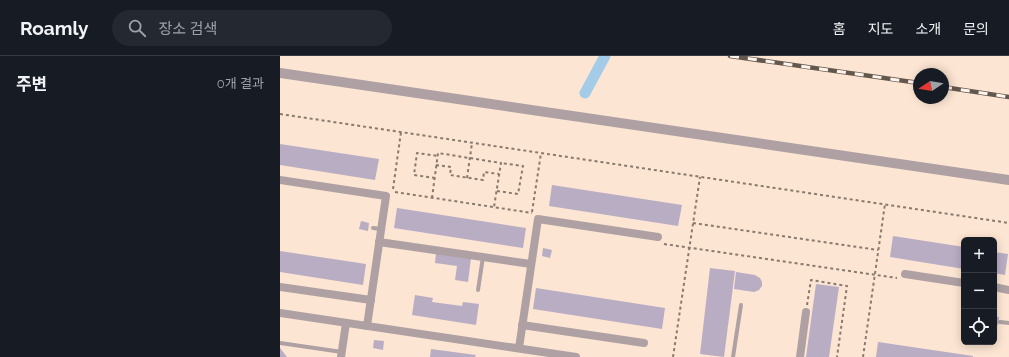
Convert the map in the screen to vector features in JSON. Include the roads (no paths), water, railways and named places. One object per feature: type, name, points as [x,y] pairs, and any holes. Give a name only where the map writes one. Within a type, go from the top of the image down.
[{"type":"street","points":[[280,73],[1009,180]]},
{"type":"street","points":[[280,180],[386,196],[367,326]]},
{"type":"street","points":[[519,348],[531,264],[537,251],[538,219],[658,237]]},
{"type":"street","points":[[379,242],[531,264]]},
{"type":"street","points":[[905,274],[961,283]]},
{"type":"street","points":[[280,287],[371,300]]},
{"type":"street","points":[[997,288],[1009,290]]},
{"type":"street","points":[[800,357],[806,312]]},
{"type":"street","points":[[280,313],[576,357]]},
{"type":"street","points":[[341,355],[346,323]]},
{"type":"street","points":[[522,325],[644,343]]},
{"type":"lane","points":[[373,228],[381,229]]},
{"type":"lane","points":[[478,290],[483,257]]},
{"type":"lane","points":[[733,357],[741,305]]},
{"type":"lane","points":[[1000,322],[1009,323]]},
{"type":"lane","points":[[280,343],[341,355]]},
{"type":"waterway","points":[[585,93],[605,56]]},
{"type":"railway","points":[[730,56],[913,82]]},
{"type":"railway","points":[[949,88],[1009,97]]}]
